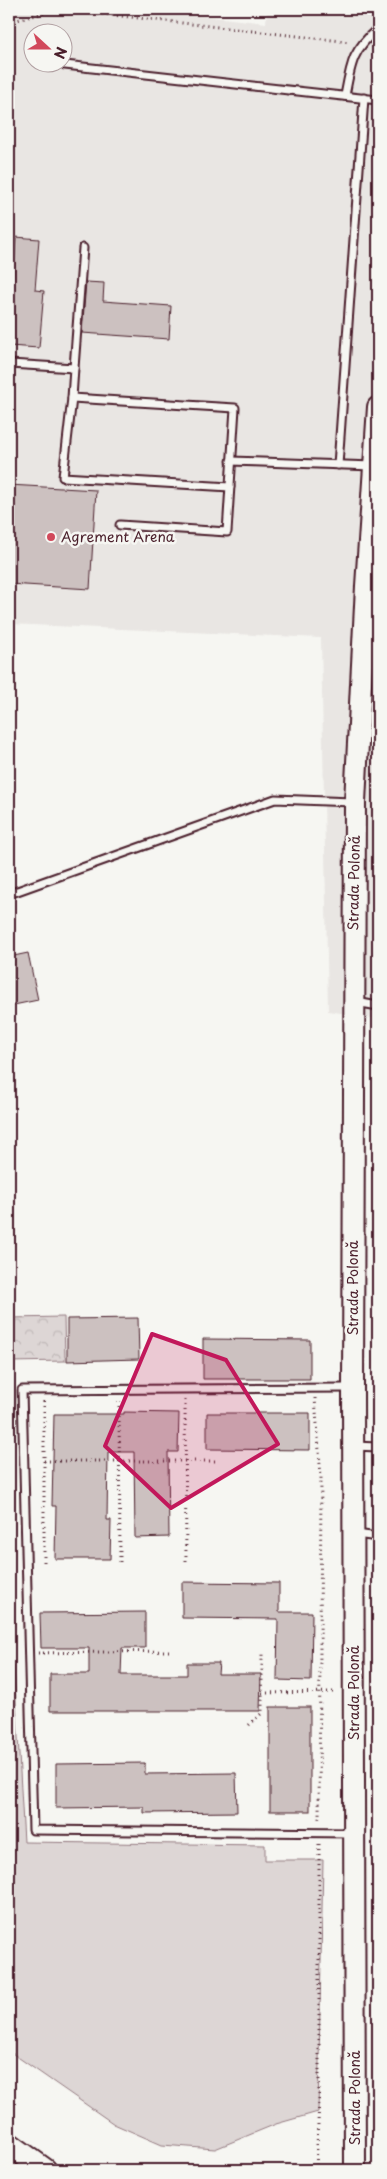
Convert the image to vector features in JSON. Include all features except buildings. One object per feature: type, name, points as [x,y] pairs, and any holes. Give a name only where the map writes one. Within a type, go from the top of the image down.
[{"type":"main road","name":"Strada Polonă","points":[[355,2170],[353,1002],[355,802],[375,492],[374,466],[378,407]]},
{"type":"main road","points":[[9,2144],[46,2170]]},
{"type":"lane","points":[[346,96],[350,67],[361,43],[378,28]]},
{"type":"lane","points":[[72,67],[378,100]]},
{"type":"lane","points":[[338,465],[364,98]]},
{"type":"lane","points":[[83,248],[72,398],[62,477],[230,487]]},
{"type":"lane","points":[[10,364],[74,368]]},
{"type":"lane","points":[[72,398],[234,408],[227,532],[120,526]]},
{"type":"lane","points":[[231,461],[374,466]]},
{"type":"lane","points":[[9,894],[275,799],[355,802]]},
{"type":"lane","points":[[353,1002],[378,1006]]},
{"type":"lane","points":[[353,1388],[22,1390],[33,1830],[354,1833]]},
{"type":"lane","points":[[353,1446],[378,1447]]},
{"type":"lane","points":[[353,1533],[378,1537]]},
{"type":"path","points":[[9,22],[59,9],[361,43]]},
{"type":"path","points":[[314,1387],[321,1477],[321,1692],[318,1832],[319,2100],[316,2170]]},
{"type":"path","points":[[119,1390],[120,1563]]},
{"type":"path","points":[[185,1390],[186,1562]]},
{"type":"path","points":[[44,1391],[44,1563]]},
{"type":"path","points":[[44,1461],[218,1461]]},
{"type":"path","points":[[29,1654],[170,1651]]},
{"type":"path","points":[[249,1724],[262,1713],[262,1652]]},
{"type":"path","points":[[262,1693],[343,1692]]},
{"type":"highlighted area","points":[[152,1334],[226,1360],[278,1444],[171,1508],[105,1446]]},
{"type":"shaded area","points":[[9,9],[142,9],[266,23],[267,9],[378,9],[378,1019],[328,1011],[321,638],[9,624]]},
{"type":"green space","points":[[64,1317],[65,1361],[9,1362],[9,1318]]},
{"type":"green space","points":[[9,1666],[14,1666],[24,1842],[265,1845],[265,1860],[323,1860],[318,2112],[276,2124],[215,2149],[162,2145],[114,2124],[9,2051]]},
{"type":"place","name":"Agrement Arena","points":[[51,537]]}]
